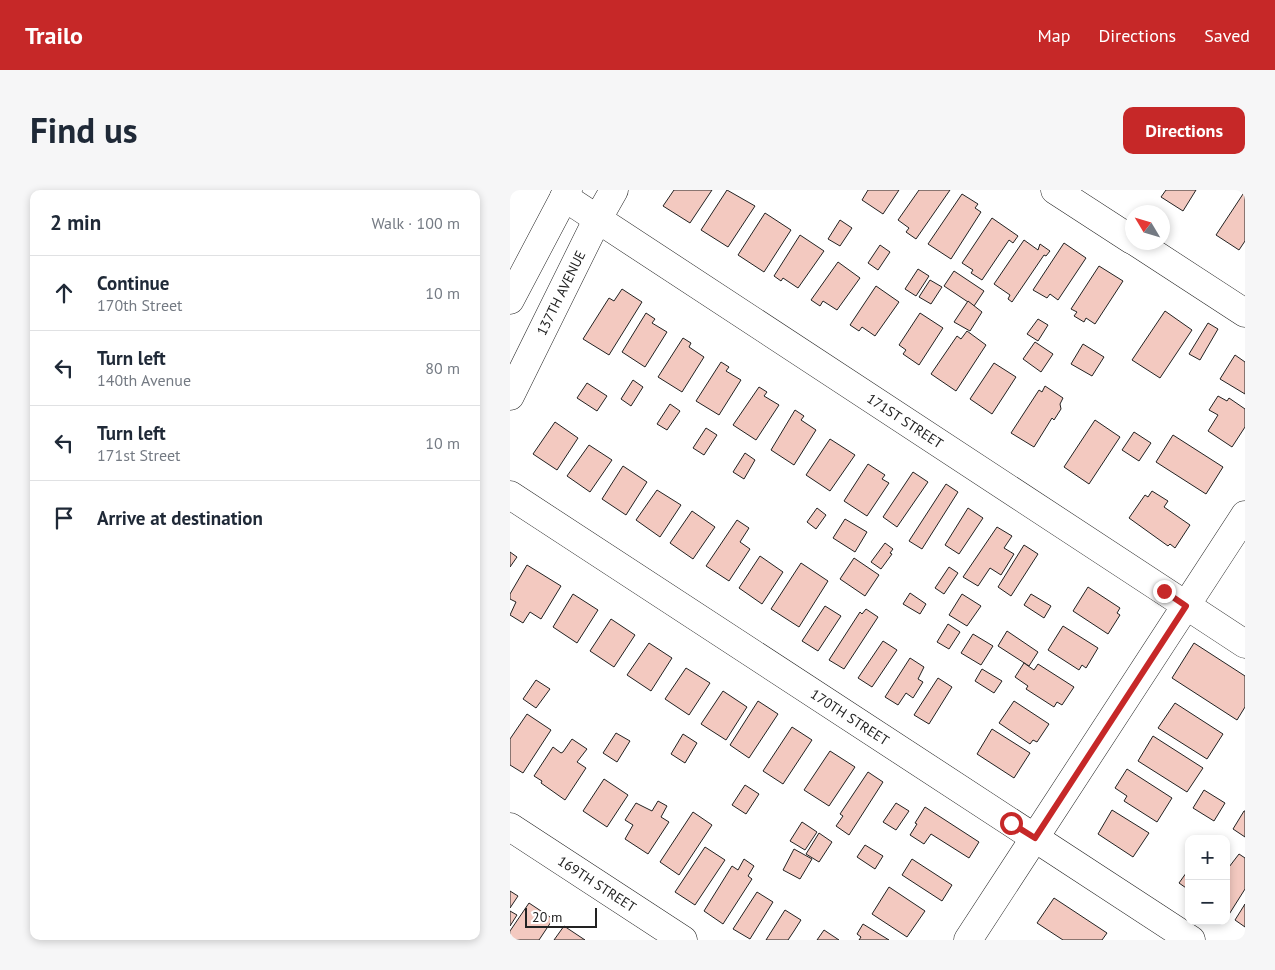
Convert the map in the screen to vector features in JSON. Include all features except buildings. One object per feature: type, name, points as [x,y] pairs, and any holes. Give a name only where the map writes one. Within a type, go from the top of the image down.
[{"type":"street","name":"137TH AVENUE","points":[[510,396],[597,220],[614,190]]},
{"type":"street","points":[[1055,190],[1125,235]]},
{"type":"street","name":"171ST STREET","points":[[566,194],[597,220],[1245,644]]},
{"type":"street","points":[[510,300],[519,257],[566,194]]},
{"type":"street","points":[[1148,250],[1245,313]]},
{"type":"street","name":"170TH STREET","points":[[510,495],[1191,940]]},
{"type":"street","points":[[968,940],[1245,516]]},
{"type":"street","name":"169TH STREET","points":[[510,827],[683,940]]},
{"type":"route","points":[[1011,823],[1035,838],[1186,606],[1164,591]]}]
